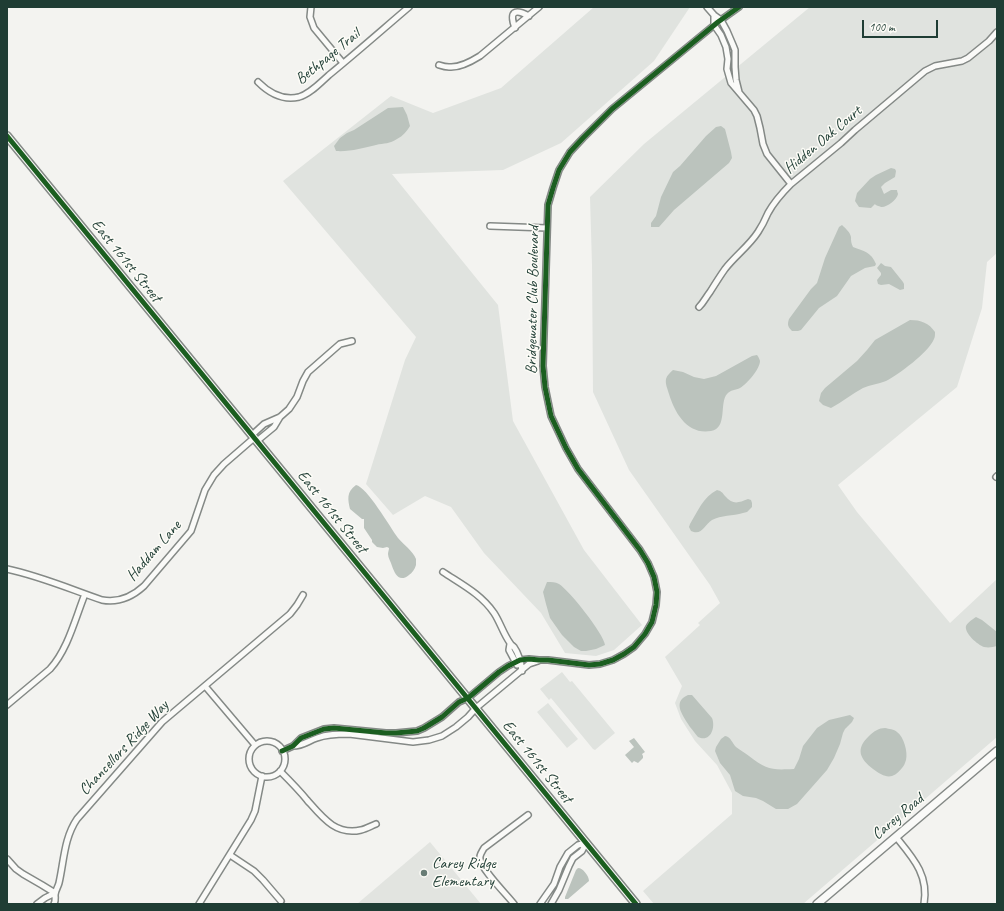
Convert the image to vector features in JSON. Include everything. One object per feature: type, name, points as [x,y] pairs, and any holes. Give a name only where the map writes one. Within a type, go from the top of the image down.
[{"type":"street","points":[[311,7],[310,17],[314,28],[343,63]]},
{"type":"street","name":"Bethpage Trail","points":[[258,82],[266,90],[280,97],[299,97],[309,91],[409,7]]},
{"type":"street","points":[[439,65],[448,68],[472,60],[489,50],[540,7]]},
{"type":"street","points":[[707,7],[714,16],[721,20],[735,50],[736,80],[739,93]]},
{"type":"street","name":"Bridgewater Club Boulevard","points":[[518,661],[529,659],[548,660],[589,665],[600,664],[613,660],[634,647],[645,634],[652,622],[656,605],[657,592],[654,577],[648,563],[640,550],[578,469],[551,416],[545,387],[543,366],[547,228],[548,205],[559,170],[570,152],[612,109],[714,25],[739,7]]},
{"type":"street","points":[[514,28],[512,16],[515,13],[522,12],[529,16]]},
{"type":"street","points":[[714,16],[714,25],[724,41],[728,59],[727,69],[730,79],[734,87],[754,110],[757,116],[763,144],[767,154],[791,184]]},
{"type":"street","name":"Hidden Oak Court","points":[[699,307],[741,250],[752,240],[764,223],[768,213],[791,184],[925,71],[935,66],[962,61],[968,58],[989,41],[997,32]]},
{"type":"street","points":[[728,59],[735,60]]},
{"type":"street","name":"East 161st Street","points":[[7,136],[636,904]]},
{"type":"street","points":[[490,226],[547,228]]},
{"type":"street","points":[[254,438],[274,427],[280,417],[289,409],[308,372],[340,344],[352,341]]},
{"type":"street","points":[[254,438],[264,424],[280,417]]},
{"type":"street","name":"Haddam Lane","points":[[7,569],[41,578],[102,600],[119,600],[129,597],[144,586],[191,531],[206,490],[214,475],[224,464],[254,438]]},
{"type":"street","points":[[443,572],[474,592],[488,606],[499,621],[510,644],[509,650],[518,661],[522,671]]},
{"type":"street","points":[[7,705],[50,669],[56,662],[63,650],[85,594]]},
{"type":"street","name":"Chancellors Ridge Way","points":[[54,904],[66,843],[72,826],[77,819],[158,726],[290,614],[298,605],[302,595]]},
{"type":"street","points":[[293,746],[300,746],[323,736],[339,734],[413,742],[430,740],[442,736],[456,727],[476,708],[529,664],[539,660]]},
{"type":"street","points":[[282,751],[293,746],[301,738],[324,729],[334,728],[386,733],[417,731],[442,717],[459,702],[468,698],[500,672],[518,661]]},
{"type":"street","points":[[205,686],[255,745]]},
{"type":"street","points":[[268,741],[276,744],[282,751],[284,755],[284,763],[280,770],[272,776],[262,776],[254,771],[249,763],[252,749],[259,743],[268,741]]},
{"type":"street","name":"Carey Road","points":[[817,904],[997,751]]},
{"type":"street","points":[[280,770],[295,785],[322,818],[330,825],[350,831],[362,830],[376,824]]},
{"type":"street","points":[[199,904],[251,820],[262,776]]},
{"type":"street","points":[[514,904],[484,868],[480,861],[480,854],[484,848],[528,815]]},
{"type":"street","points":[[896,837],[914,859],[921,871],[925,889],[924,904]]},
{"type":"street","points":[[540,904],[554,884],[560,867],[568,853],[578,845],[586,843]]},
{"type":"street","points":[[551,904],[573,858],[582,851],[586,843]]},
{"type":"street","points":[[230,855],[254,871],[281,901]]},
{"type":"street","points":[[7,859],[16,869],[55,894]]},
{"type":"street","points":[[37,904],[45,898],[55,894]]},
{"type":"shaded area","points":[[594,7],[690,7],[654,61],[561,143],[503,170],[392,174],[498,305],[513,421],[584,550],[642,625],[614,650],[596,656],[565,653],[541,613],[484,553],[451,507],[425,496],[393,515],[366,484],[405,360],[416,337],[283,181],[391,96],[433,113],[501,88]]},
{"type":"shaded area","points":[[810,7],[997,7],[997,253],[987,262],[982,308],[957,387],[838,485],[857,512],[950,623],[997,579],[997,737],[803,904],[654,904],[643,891],[732,814],[732,793],[717,765],[695,741],[681,719],[675,703],[682,686],[665,657],[700,625],[698,623],[720,603],[710,585],[629,470],[593,392],[590,197],[644,144]]},
{"type":"shaded area","points":[[403,107],[410,126],[399,138],[389,143],[346,151],[336,151],[334,146],[340,138],[347,133],[388,108]]},
{"type":"shaded area","points":[[721,126],[725,129],[731,152],[732,158],[729,163],[674,210],[659,227],[651,227],[651,223],[656,216],[661,197],[673,172],[706,136],[716,127]]},
{"type":"shaded area","points":[[891,168],[895,169],[896,171],[895,177],[881,187],[884,194],[891,190],[897,190],[898,194],[896,199],[884,207],[880,207],[875,204],[871,208],[859,207],[855,201],[857,193],[870,179]]},
{"type":"shaded area","points":[[842,225],[850,234],[853,247],[869,254],[876,264],[875,266],[865,268],[851,276],[837,296],[819,308],[801,330],[792,331],[788,326],[789,319],[817,283],[825,258],[839,227]]},
{"type":"shaded area","points":[[881,263],[885,266],[891,267],[903,282],[904,289],[900,290],[889,284],[878,284],[877,280],[881,273],[877,268]]},
{"type":"shaded area","points":[[910,320],[924,323],[930,326],[935,332],[931,344],[920,356],[905,369],[886,381],[863,388],[831,408],[823,405],[819,401],[821,393],[825,388],[857,361],[875,340]]},
{"type":"shaded area","points":[[757,355],[760,360],[758,368],[753,376],[740,388],[727,394],[720,425],[716,429],[711,431],[696,430],[684,422],[675,409],[666,385],[666,378],[673,370],[704,379],[716,376],[752,356]]},
{"type":"shaded area","points":[[356,485],[361,487],[372,500],[398,538],[415,556],[416,566],[406,577],[400,578],[398,576],[388,556],[389,548],[377,547],[372,542],[364,528],[364,519],[350,509],[348,499],[349,493]]},
{"type":"shaded area","points":[[717,490],[733,502],[748,499],[751,500],[752,507],[747,512],[719,517],[712,520],[698,532],[691,531],[689,527],[690,524],[701,505],[708,496]]},
{"type":"shaded area","points":[[547,582],[559,584],[564,588],[593,622],[605,645],[596,649],[581,651],[574,647],[562,635],[550,618],[546,604],[543,592]]},
{"type":"shaded area","points":[[976,617],[997,632],[997,646],[984,647],[978,644],[969,635],[966,626]]},
{"type":"shaded area","points":[[562,672],[570,682],[572,681],[615,733],[595,750],[551,698],[549,700],[540,689]]},
{"type":"shaded area","points":[[688,695],[692,695],[712,718],[713,726],[711,734],[706,738],[697,736],[680,710],[680,702]]},
{"type":"shaded area","points":[[548,703],[578,739],[567,748],[537,712]]},
{"type":"shaded area","points":[[850,715],[854,718],[845,729],[834,758],[827,770],[797,804],[788,809],[776,809],[763,801],[756,798],[743,796],[735,791],[730,775],[720,763],[715,751],[721,739],[725,736],[730,739],[736,747],[765,767],[774,769],[794,769],[803,746],[817,728],[829,720]]},
{"type":"shaded area","points":[[885,728],[894,730],[899,734],[905,745],[906,753],[906,760],[903,766],[895,775],[891,776],[884,776],[873,769],[862,758],[861,754],[862,745],[869,736],[877,730]]},
{"type":"shaded area","points":[[634,738],[645,752],[642,754],[643,758],[638,763],[634,761],[632,763],[625,755],[634,747],[629,741]]},
{"type":"shaded area","name":"Carey Ridge Elementary","points":[[430,842],[481,904],[357,904]]},
{"type":"shaded area","points":[[578,868],[582,869],[589,881],[568,899],[565,899],[576,870]]},
{"type":"cycle path","points":[[282,751],[293,746],[301,738],[324,729],[334,728],[386,733],[417,731],[442,717],[459,702],[468,698],[499,672],[520,660],[548,660],[589,665],[600,664],[613,660],[624,654],[634,647],[645,634],[652,622],[657,592],[654,577],[648,563],[640,550],[578,469],[551,416],[545,387],[543,366],[548,205],[559,170],[570,152],[583,138],[612,109],[718,22],[739,7]]},
{"type":"cycle path","points":[[7,136],[636,904]]},
{"type":"place","name":"Carey Ridge Elementary","points":[[424,873]]}]
